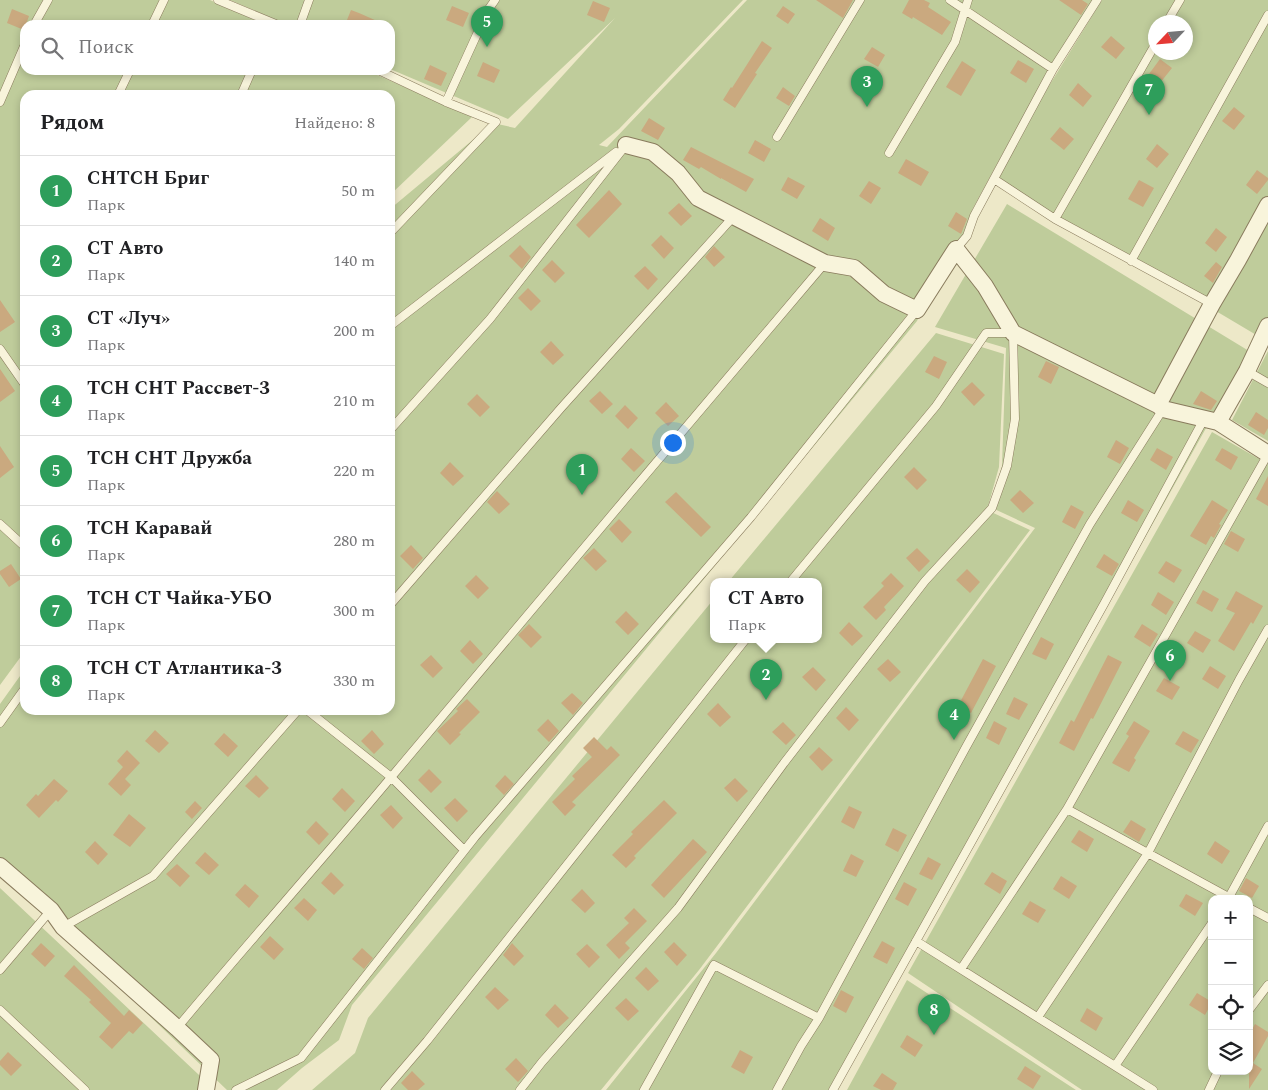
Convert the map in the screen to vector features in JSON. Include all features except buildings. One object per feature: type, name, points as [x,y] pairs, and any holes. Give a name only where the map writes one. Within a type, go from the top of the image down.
[{"type":"street","points":[[626,145],[653,152],[678,173],[698,198],[825,262],[854,268],[884,294],[917,310],[956,249],[985,286],[1013,333],[1161,407],[1211,421],[1268,454]]},
{"type":"street","points":[[1161,407],[1212,304],[1268,205]]},
{"type":"street","points":[[1211,421],[1247,371],[1268,326]]},
{"type":"street","points":[[0,866],[51,910],[63,926],[211,1060],[206,1090]]},
{"type":"lane","points":[[37,20],[48,0]]},
{"type":"lane","points":[[154,20],[164,0]]},
{"type":"lane","points":[[218,0],[265,20]]},
{"type":"lane","points":[[302,20],[309,0]]},
{"type":"lane","points":[[777,138],[860,0]]},
{"type":"lane","points":[[950,0],[1053,69]]},
{"type":"lane","points":[[888,153],[955,42],[968,0]]},
{"type":"lane","points":[[956,249],[967,236],[974,216],[1053,69],[1097,0]]},
{"type":"lane","points":[[1171,15],[1180,0]]},
{"type":"lane","points":[[446,102],[492,1]]},
{"type":"lane","points":[[1131,261],[1268,15]]},
{"type":"lane","points":[[0,102],[20,56]]},
{"type":"lane","points":[[1055,219],[1148,57]]},
{"type":"lane","points":[[120,90],[128,75]]},
{"type":"lane","points":[[243,90],[250,75]]},
{"type":"lane","points":[[389,75],[446,102],[496,122],[395,228]]},
{"type":"lane","points":[[395,322],[626,145]]},
{"type":"lane","points":[[395,424],[490,319],[626,145]]},
{"type":"lane","points":[[994,179],[1055,219],[1212,304]]},
{"type":"lane","points":[[395,599],[562,408],[734,216]]},
{"type":"lane","points":[[177,1028],[825,262]]},
{"type":"lane","points":[[236,1090],[301,1058],[464,850],[752,517],[917,310]]},
{"type":"lane","points":[[520,1090],[542,1062],[678,908],[784,763],[924,581],[992,508],[1007,466],[1015,419],[1013,333],[986,333],[936,406],[793,578]]},
{"type":"lane","points":[[0,349],[20,378]]},
{"type":"lane","points":[[1247,371],[1268,383]]},
{"type":"lane","points":[[777,1090],[819,1018],[1090,524],[1161,407]]},
{"type":"lane","points":[[833,1090],[1104,604],[1211,421]]},
{"type":"lane","points":[[961,969],[1067,809],[1268,454]]},
{"type":"lane","points":[[0,524],[20,542]]},
{"type":"lane","points":[[1038,1017],[1148,853],[1268,629]]},
{"type":"lane","points":[[385,1090],[427,1041],[743,643]]},
{"type":"lane","points":[[1,720],[20,695]]},
{"type":"lane","points":[[63,926],[153,876],[294,715]]},
{"type":"lane","points":[[313,715],[391,777],[464,850]]},
{"type":"lane","points":[[1067,809],[1225,895]]},
{"type":"lane","points":[[1232,895],[1268,826]]},
{"type":"lane","points":[[0,970],[51,910]]},
{"type":"lane","points":[[1253,910],[1268,918]]},
{"type":"lane","points":[[1115,1066],[1208,929]]},
{"type":"lane","points":[[916,941],[1154,1090]]},
{"type":"lane","points":[[644,1090],[714,966],[819,1018]]},
{"type":"lane","points":[[1253,1005],[1268,985]]},
{"type":"lane","points":[[0,1010],[85,1090]]},
{"type":"lane","points":[[1209,1090],[1216,1075]]},
{"type":"green space","points":[[0,0],[210,0],[255,20],[20,20],[20,75],[377,75],[472,117],[395,190],[395,90],[20,90],[20,658],[0,685]]},
{"type":"green space","points":[[230,0],[743,0],[619,129],[599,145],[607,147],[747,0],[1095,0],[1016,129],[972,210],[970,222],[950,254],[917,321],[352,1005],[339,1040],[277,1090],[227,1090],[0,873],[0,704],[20,676],[20,715],[395,715],[395,205],[493,123],[515,128],[615,18],[508,119],[395,71],[395,20],[276,20]]},
{"type":"green space","points":[[1102,0],[1268,0],[1268,319],[1258,336],[992,178]]},
{"type":"green space","points":[[1007,204],[1249,351],[837,1090],[606,1090],[716,953],[1035,528],[990,507],[1002,466],[1006,348],[935,327]]},
{"type":"green space","points":[[936,333],[1004,354],[999,467],[987,510],[1030,530],[699,970],[601,1090],[312,1090],[355,1053],[368,1018],[710,604],[710,643],[822,643],[822,578],[732,578]]},
{"type":"green space","points":[[1268,351],[1268,441],[1232,420]]},
{"type":"green space","points":[[1212,432],[1268,464],[1268,1090],[1082,1090],[908,973]]},
{"type":"green space","points":[[0,888],[215,1090],[0,1090]]},
{"type":"green space","points":[[907,980],[1076,1090],[847,1090]]},
{"type":"place","name":"ТСН СНТ Дружба","points":[[487,47]]},
{"type":"place","name":"СТ «Луч»","points":[[867,107]]},
{"type":"place","name":"ТСН СТ Чайка-УБО","points":[[1149,115]]},
{"type":"place","name":"СНТСН Бриг","points":[[582,495]]},
{"type":"place","name":"ТСН Каравай","points":[[1170,681]]},
{"type":"place","name":"СТ Авто","points":[[766,700]]},
{"type":"place","name":"ТСН СНТ Рассвет-3","points":[[954,740]]},
{"type":"place","name":"ТСН СТ Атлантика-3","points":[[934,1035]]}]
